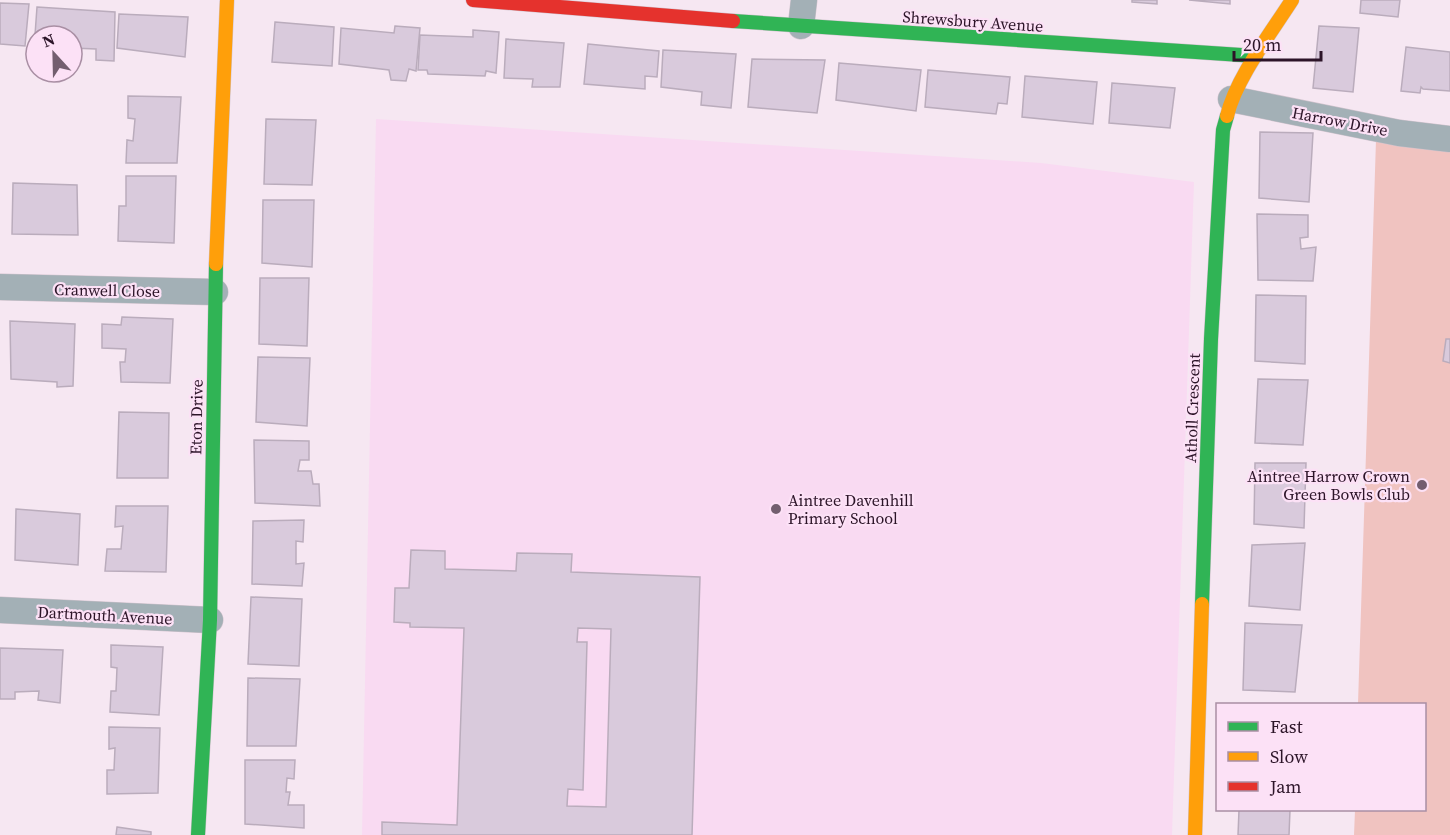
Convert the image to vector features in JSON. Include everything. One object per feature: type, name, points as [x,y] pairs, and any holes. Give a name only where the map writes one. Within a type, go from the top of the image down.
[{"type":"street","name":"Eton Drive","points":[[198,835],[210,620],[215,292],[227,0]]},
{"type":"street","name":"Shrewsbury Avenue","points":[[473,0],[801,26],[1256,56]]},
{"type":"street","points":[[801,26],[804,0]]},
{"type":"street","name":"Atholl Crescent","points":[[1195,835],[1211,339],[1223,130],[1231,99],[1292,0]]},
{"type":"street","name":"Harrow Drive","points":[[1231,99],[1399,133],[1450,139]]},
{"type":"street","name":"Cranwell Close","points":[[0,287],[215,292]]},
{"type":"street","name":"Dartmouth Avenue","points":[[0,610],[210,620]]},
{"type":"shaded area","name":"Aintree Davenhill Primary School","points":[[376,119],[1041,163],[1194,182],[1172,835],[362,835]]},
{"type":"shaded area","points":[[1376,140],[1450,148],[1450,835],[1354,835],[1355,811],[1426,811],[1426,703],[1358,703]]},
{"type":"building","points":[[1132,0],[1157,0],[1157,4],[1132,2]]},
{"type":"building","points":[[1189,0],[1230,0],[1230,4]]},
{"type":"building","points":[[1361,0],[1400,0],[1398,17],[1360,13]]},
{"type":"building","points":[[0,3],[29,4],[27,24],[24,24],[24,46],[0,44]]},
{"type":"building","points":[[37,7],[115,12],[114,61],[96,60],[96,49],[84,48],[84,24],[36,24]]},
{"type":"building","points":[[119,14],[188,17],[185,57],[117,48]]},
{"type":"building","points":[[275,22],[334,27],[332,66],[272,62]]},
{"type":"building","points":[[395,26],[420,28],[416,71],[409,69],[406,81],[391,80],[389,70],[339,64],[341,28],[394,33]]},
{"type":"building","points":[[1319,26],[1359,28],[1353,92],[1313,88]]},
{"type":"building","points":[[473,30],[499,32],[496,73],[486,71],[485,76],[428,74],[427,70],[418,70],[420,35],[473,37]]},
{"type":"building","points":[[506,39],[564,43],[560,87],[532,87],[533,79],[504,78]]},
{"type":"building","points":[[588,44],[659,51],[657,77],[645,76],[645,89],[584,84]]},
{"type":"building","points":[[1406,47],[1450,52],[1450,91],[1421,87],[1420,93],[1401,91]]},
{"type":"building","points":[[663,50],[736,54],[731,108],[701,105],[702,92],[661,87]]},
{"type":"building","points":[[752,59],[825,60],[817,113],[748,107]]},
{"type":"building","points":[[839,63],[921,70],[916,111],[836,100]]},
{"type":"building","points":[[928,70],[1010,77],[1007,104],[998,103],[996,114],[925,107]]},
{"type":"building","points":[[1025,76],[1097,82],[1093,124],[1022,117]]},
{"type":"building","points":[[1112,83],[1175,88],[1170,128],[1109,123]]},
{"type":"building","points":[[128,96],[181,97],[177,163],[126,163],[127,140],[133,141],[135,119],[128,118]]},
{"type":"building","points":[[266,119],[316,120],[312,185],[264,184]]},
{"type":"building","points":[[1260,132],[1313,133],[1309,202],[1259,198]]},
{"type":"building","points":[[126,176],[176,176],[174,243],[118,241],[119,206],[126,206]]},
{"type":"building","points":[[13,183],[77,185],[78,235],[12,234]]},
{"type":"building","points":[[263,200],[314,200],[312,267],[262,263]]},
{"type":"building","points":[[1257,214],[1308,215],[1308,237],[1300,238],[1301,249],[1316,247],[1313,281],[1258,280]]},
{"type":"building","points":[[260,278],[309,278],[307,346],[259,344]]},
{"type":"building","points":[[1256,295],[1306,296],[1305,364],[1255,361]]},
{"type":"building","points":[[122,317],[173,319],[170,383],[121,382],[120,362],[125,362],[126,349],[102,348],[102,324],[121,325]]},
{"type":"building","points":[[10,321],[75,324],[73,386],[57,387],[57,382],[11,379]]},
{"type":"building","points":[[1446,339],[1450,339],[1450,363],[1443,361]]},
{"type":"building","points":[[258,357],[310,358],[307,426],[256,422]]},
{"type":"building","points":[[1258,379],[1308,380],[1303,445],[1255,443]]},
{"type":"building","points":[[119,412],[169,413],[168,478],[117,478]]},
{"type":"building","points":[[254,440],[309,441],[309,460],[300,460],[298,471],[311,471],[313,484],[319,484],[320,506],[255,503]]},
{"type":"building","points":[[1255,463],[1306,463],[1304,528],[1254,524]]},
{"type":"building","points":[[116,506],[168,506],[166,572],[105,571],[107,549],[121,549],[123,526],[115,527]]},
{"type":"building","points":[[16,509],[80,514],[78,565],[15,560]]},
{"type":"building","points":[[304,520],[303,542],[296,541],[296,564],[304,563],[302,586],[252,584],[253,521]]},
{"type":"building","points":[[1305,543],[1300,610],[1249,606],[1252,545]]},
{"type":"building","points":[[411,550],[445,551],[445,569],[516,571],[517,553],[572,554],[571,572],[700,577],[692,835],[382,835],[382,822],[457,825],[464,628],[410,627],[410,623],[394,622],[395,588],[409,588]],"holes":[[[578,628],[611,629],[606,807],[567,806],[568,789],[583,790],[587,642],[577,642]]]},
{"type":"building","points":[[251,597],[302,599],[299,666],[248,664]]},
{"type":"building","points":[[1245,623],[1302,625],[1295,692],[1243,690]]},
{"type":"building","points":[[111,645],[163,647],[159,715],[110,712],[111,691],[116,691],[117,668],[111,667]]},
{"type":"building","points":[[0,648],[63,650],[60,703],[38,700],[39,691],[15,692],[15,699],[0,699]]},
{"type":"building","points":[[248,678],[300,679],[296,746],[247,746]]},
{"type":"building","points":[[109,727],[160,728],[158,793],[107,794],[107,770],[114,770],[115,748],[109,749]]},
{"type":"building","points":[[245,760],[295,760],[294,779],[287,778],[286,792],[290,792],[288,805],[304,805],[304,828],[245,824]]},
{"type":"building","points":[[1239,811],[1290,811],[1289,835],[1238,835]]},
{"type":"building","points":[[117,827],[151,832],[151,835],[116,835]]},
{"type":"traffic: fast","points":[[733,21],[1256,56]]},
{"type":"traffic: fast","points":[[1202,604],[1211,339],[1223,130],[1227,116]]},
{"type":"traffic: fast","points":[[198,835],[210,620],[216,264]]},
{"type":"traffic: slow","points":[[216,264],[227,0]]},
{"type":"traffic: slow","points":[[1227,116],[1246,71],[1292,0]]},
{"type":"traffic: slow","points":[[1195,835],[1202,604]]},
{"type":"traffic: jam","points":[[473,0],[733,21]]},
{"type":"place","name":"Aintree Harrow Crown Green Bowls Club","points":[[1422,485]]},
{"type":"place","name":"Aintree Davenhill Primary School","points":[[776,509]]}]
